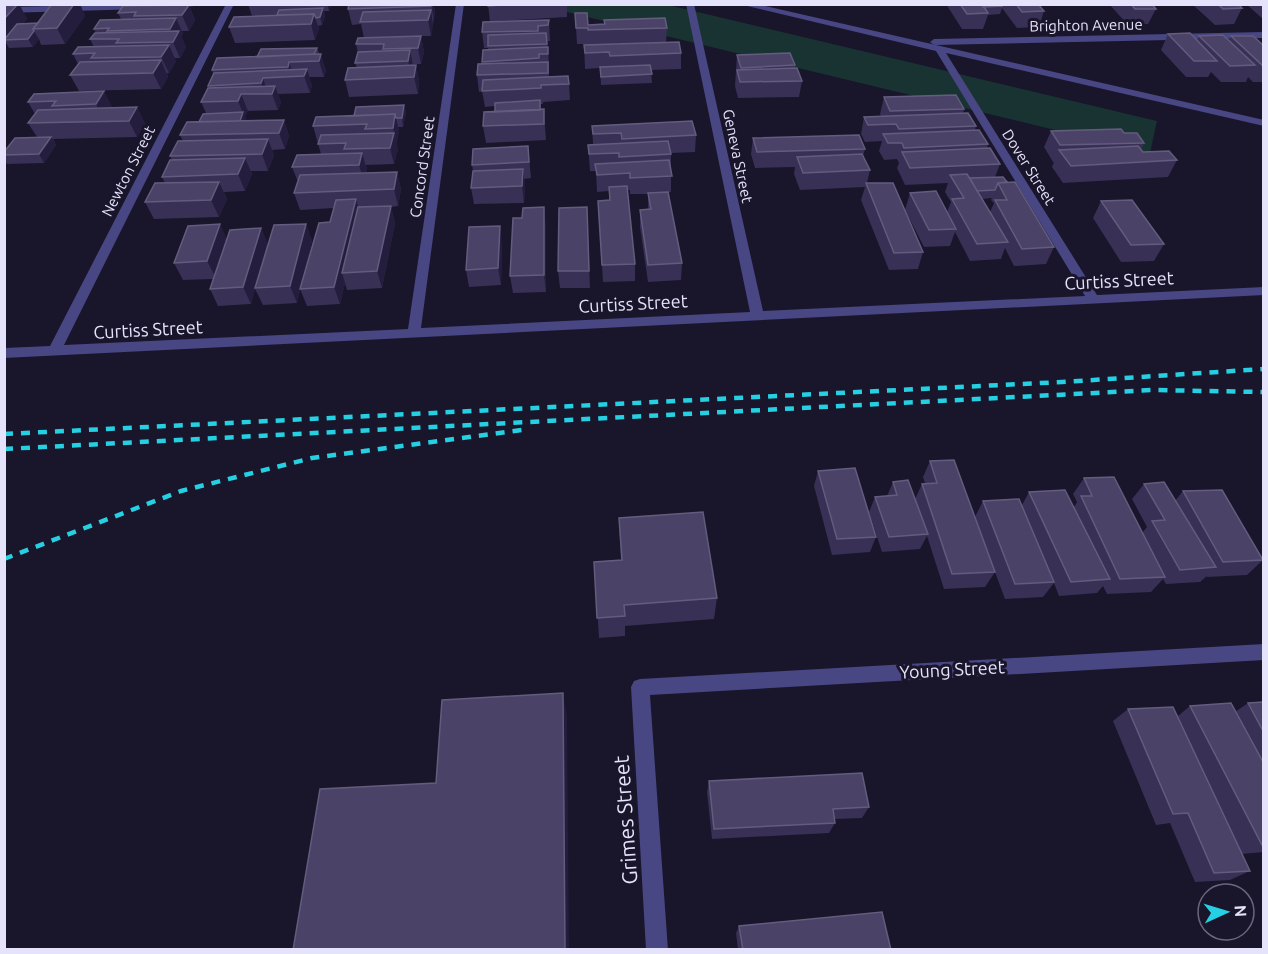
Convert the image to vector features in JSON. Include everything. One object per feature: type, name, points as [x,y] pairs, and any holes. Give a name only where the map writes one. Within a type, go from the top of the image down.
[{"type":"street","points":[[160,6],[207,4]]},
{"type":"street","name":"Newton Street","points":[[54,352],[230,4]]},
{"type":"street","name":"Concord Street","points":[[414,334],[460,4]]},
{"type":"street","name":"Geneva Street","points":[[690,4],[757,315]]},
{"type":"street","points":[[743,4],[1263,123]]},
{"type":"street","points":[[4,10],[148,6]]},
{"type":"street","name":"Brighton Avenue","points":[[910,43],[1263,34]]},
{"type":"street","name":"Dover Street","points":[[939,49],[1094,300]]},
{"type":"street","name":"Curtiss Street","points":[[4,353],[1263,291]]},
{"type":"street","name":"Young Street","points":[[639,687],[1263,652]]},
{"type":"street","name":"Grimes Street","points":[[639,687],[657,950]]},
{"type":"green space","points":[[538,5],[668,5],[1157,121],[1150,153]]},
{"type":"building","points":[[4,4],[18,4],[4,19]]},
{"type":"building","points":[[52,4],[74,4],[57,28],[33,29]]},
{"type":"building","points":[[349,4],[431,4],[431,6],[348,9]]},
{"type":"building","points":[[488,4],[519,4],[488,6]]},
{"type":"building","points":[[960,4],[982,4],[988,13],[967,14]]},
{"type":"building","points":[[982,4],[1001,4],[1002,6],[983,7]]},
{"type":"building","points":[[1016,4],[1038,4],[1044,11],[1022,12]]},
{"type":"building","points":[[1131,4],[1152,4],[1156,9],[1135,9]]},
{"type":"building","points":[[1218,4],[1238,4],[1242,8],[1223,9]]},
{"type":"building","points":[[189,5],[182,15],[134,16],[136,12],[118,13],[123,6]]},
{"type":"building","points":[[323,8],[320,17],[316,18],[314,14],[277,15],[279,10]]},
{"type":"building","points":[[431,10],[428,20],[360,22],[363,12]]},
{"type":"building","points":[[575,13],[587,13],[588,25],[605,24],[604,20],[665,18],[667,28],[588,30],[588,28],[576,28]]},
{"type":"building","points":[[314,14],[311,24],[229,27],[234,17]]},
{"type":"building","points":[[176,18],[170,29],[107,31],[109,28],[94,29],[100,20]]},
{"type":"building","points":[[549,20],[548,25],[538,26],[538,31],[482,32],[483,22]]},
{"type":"building","points":[[38,23],[28,39],[4,40],[17,24]]},
{"type":"building","points":[[179,31],[173,42],[116,43],[119,39],[90,39],[95,33]]},
{"type":"building","points":[[546,33],[547,44],[488,46],[488,35]]},
{"type":"building","points":[[1190,33],[1217,61],[1194,61],[1168,34]]},
{"type":"building","points":[[1223,35],[1255,65],[1230,66],[1199,36]]},
{"type":"building","points":[[421,36],[418,48],[383,49],[384,44],[356,44],[358,38]]},
{"type":"building","points":[[1231,36],[1253,36],[1263,45],[1263,66]]},
{"type":"building","points":[[679,42],[681,53],[610,56],[609,52],[585,53],[584,45]]},
{"type":"building","points":[[169,45],[161,57],[91,58],[95,53],[73,54],[78,47]]},
{"type":"building","points":[[548,47],[548,54],[539,54],[539,58],[482,62],[483,50]]},
{"type":"building","points":[[317,48],[314,54],[257,57],[261,49]]},
{"type":"building","points":[[410,50],[408,61],[355,63],[358,52]]},
{"type":"building","points":[[790,53],[795,65],[741,68],[737,55]]},
{"type":"building","points":[[321,54],[319,61],[289,62],[288,67],[212,70],[217,58]]},
{"type":"building","points":[[161,60],[153,73],[70,75],[80,62]]},
{"type":"building","points":[[548,62],[548,73],[477,75],[478,64]]},
{"type":"building","points":[[416,65],[414,77],[345,80],[348,68]]},
{"type":"building","points":[[650,65],[652,74],[601,77],[600,67]]},
{"type":"building","points":[[797,68],[802,81],[740,82],[737,70]]},
{"type":"building","points":[[307,69],[304,76],[263,78],[261,83],[208,86],[214,73]]},
{"type":"building","points":[[568,76],[569,84],[482,91],[483,80]]},
{"type":"building","points":[[275,86],[272,94],[241,94],[238,101],[201,102],[208,88]]},
{"type":"building","points":[[104,91],[96,104],[52,106],[56,101],[28,102],[34,94]]},
{"type":"building","points":[[956,95],[964,109],[890,111],[884,97]]},
{"type":"building","points":[[540,100],[540,110],[495,112],[495,103]]},
{"type":"building","points":[[404,105],[402,118],[396,118],[395,114],[354,116],[356,107]]},
{"type":"building","points":[[137,107],[129,121],[28,123],[38,110]]},
{"type":"building","points":[[544,109],[544,124],[483,126],[484,112]]},
{"type":"building","points":[[243,112],[240,121],[199,122],[203,114]]},
{"type":"building","points":[[968,113],[976,126],[899,129],[896,124],[868,125],[864,117]]},
{"type":"building","points":[[395,114],[393,128],[365,129],[367,124],[313,126],[316,117]]},
{"type":"building","points":[[284,120],[279,133],[180,135],[187,122]]},
{"type":"building","points":[[692,121],[696,135],[622,139],[621,133],[593,134],[592,126]]},
{"type":"building","points":[[1121,129],[1124,133],[1137,133],[1144,143],[1060,145],[1051,131]]},
{"type":"building","points":[[979,130],[988,144],[904,148],[902,143],[888,143],[883,134]]},
{"type":"building","points":[[394,133],[390,148],[344,149],[346,143],[318,144],[321,135]]},
{"type":"building","points":[[859,135],[865,149],[757,152],[753,138]]},
{"type":"building","points":[[51,137],[39,154],[4,155],[15,138]]},
{"type":"building","points":[[268,139],[262,154],[170,156],[178,141]]},
{"type":"building","points":[[668,141],[671,154],[619,157],[619,153],[589,154],[588,145]]},
{"type":"building","points":[[528,146],[529,162],[472,165],[473,149]]},
{"type":"building","points":[[1138,146],[1143,152],[1169,151],[1177,160],[1071,166],[1059,150]]},
{"type":"building","points":[[990,148],[1000,164],[910,168],[902,152]]},
{"type":"building","points":[[362,153],[359,165],[292,167],[297,155]]},
{"type":"building","points":[[862,154],[870,170],[803,173],[797,157]]},
{"type":"building","points":[[245,158],[238,174],[162,177],[170,160]]},
{"type":"building","points":[[669,160],[672,176],[630,178],[630,173],[597,175],[595,164]]},
{"type":"building","points":[[523,169],[522,186],[471,188],[473,171]]},
{"type":"building","points":[[397,172],[394,189],[294,193],[300,175]]},
{"type":"building","points":[[967,174],[1008,242],[977,244],[952,199],[964,198],[950,175]]},
{"type":"building","points":[[1003,177],[1007,182],[998,183],[995,190],[977,191],[970,178]]},
{"type":"building","points":[[219,182],[211,200],[145,202],[155,183]]},
{"type":"building","points":[[1015,182],[1054,247],[1022,249],[995,200],[1007,200],[998,183]]},
{"type":"building","points":[[866,183],[893,183],[923,252],[894,253]]},
{"type":"building","points":[[627,186],[635,264],[602,265],[598,201],[610,200],[609,187]]},
{"type":"building","points":[[936,191],[956,229],[929,230],[910,193]]},
{"type":"building","points":[[668,192],[682,263],[648,265],[640,210],[651,209],[648,193]]},
{"type":"building","points":[[356,199],[334,287],[300,289],[319,223],[330,222],[336,200]]},
{"type":"building","points":[[1132,200],[1164,244],[1131,245],[1101,201]]},
{"type":"building","points":[[391,206],[377,271],[342,273],[358,207]]},
{"type":"building","points":[[544,207],[544,275],[510,276],[513,218],[522,218],[523,208]]},
{"type":"building","points":[[587,207],[589,271],[558,271],[559,208]]},
{"type":"building","points":[[220,224],[207,261],[174,263],[188,226]]},
{"type":"building","points":[[306,224],[290,286],[255,288],[274,225]]},
{"type":"building","points":[[500,226],[498,268],[466,270],[469,227]]},
{"type":"building","points":[[261,228],[243,287],[210,289],[230,230]]},
{"type":"building","points":[[954,460],[995,572],[952,574],[922,484],[937,483],[930,461]]},
{"type":"building","points":[[855,468],[876,537],[837,539],[818,471]]},
{"type":"building","points":[[1114,477],[1165,577],[1120,579],[1081,496],[1092,496],[1084,478]]},
{"type":"building","points":[[908,480],[928,534],[889,537],[875,497],[897,495],[893,482]]},
{"type":"building","points":[[1164,482],[1216,567],[1180,570],[1152,521],[1165,520],[1144,484]]},
{"type":"building","points":[[1065,490],[1110,579],[1071,582],[1029,492]]},
{"type":"building","points":[[1222,490],[1263,560],[1223,562],[1183,491]]},
{"type":"building","points":[[1019,499],[1054,582],[1015,584],[983,501]]},
{"type":"building","points":[[703,512],[717,598],[624,605],[625,616],[597,618],[594,562],[622,560],[619,518]]},
{"type":"building","points":[[563,693],[565,950],[293,950],[320,789],[436,783],[442,700]]},
{"type":"building","points":[[1263,702],[1263,731],[1248,703]]},
{"type":"building","points":[[1231,703],[1263,762],[1263,845],[1190,706]]},
{"type":"building","points":[[1173,707],[1250,871],[1214,873],[1188,813],[1173,814],[1128,709]]},
{"type":"building","points":[[862,773],[869,807],[833,809],[835,823],[714,829],[709,781]]},
{"type":"building","points":[[882,912],[891,950],[743,950],[739,926]]},
{"type":"railway","points":[[4,434],[1062,382],[1264,369]]},
{"type":"railway","points":[[4,449],[1152,390],[1264,392]]},
{"type":"railway","points":[[4,559],[181,491],[312,458],[522,430]]}]
